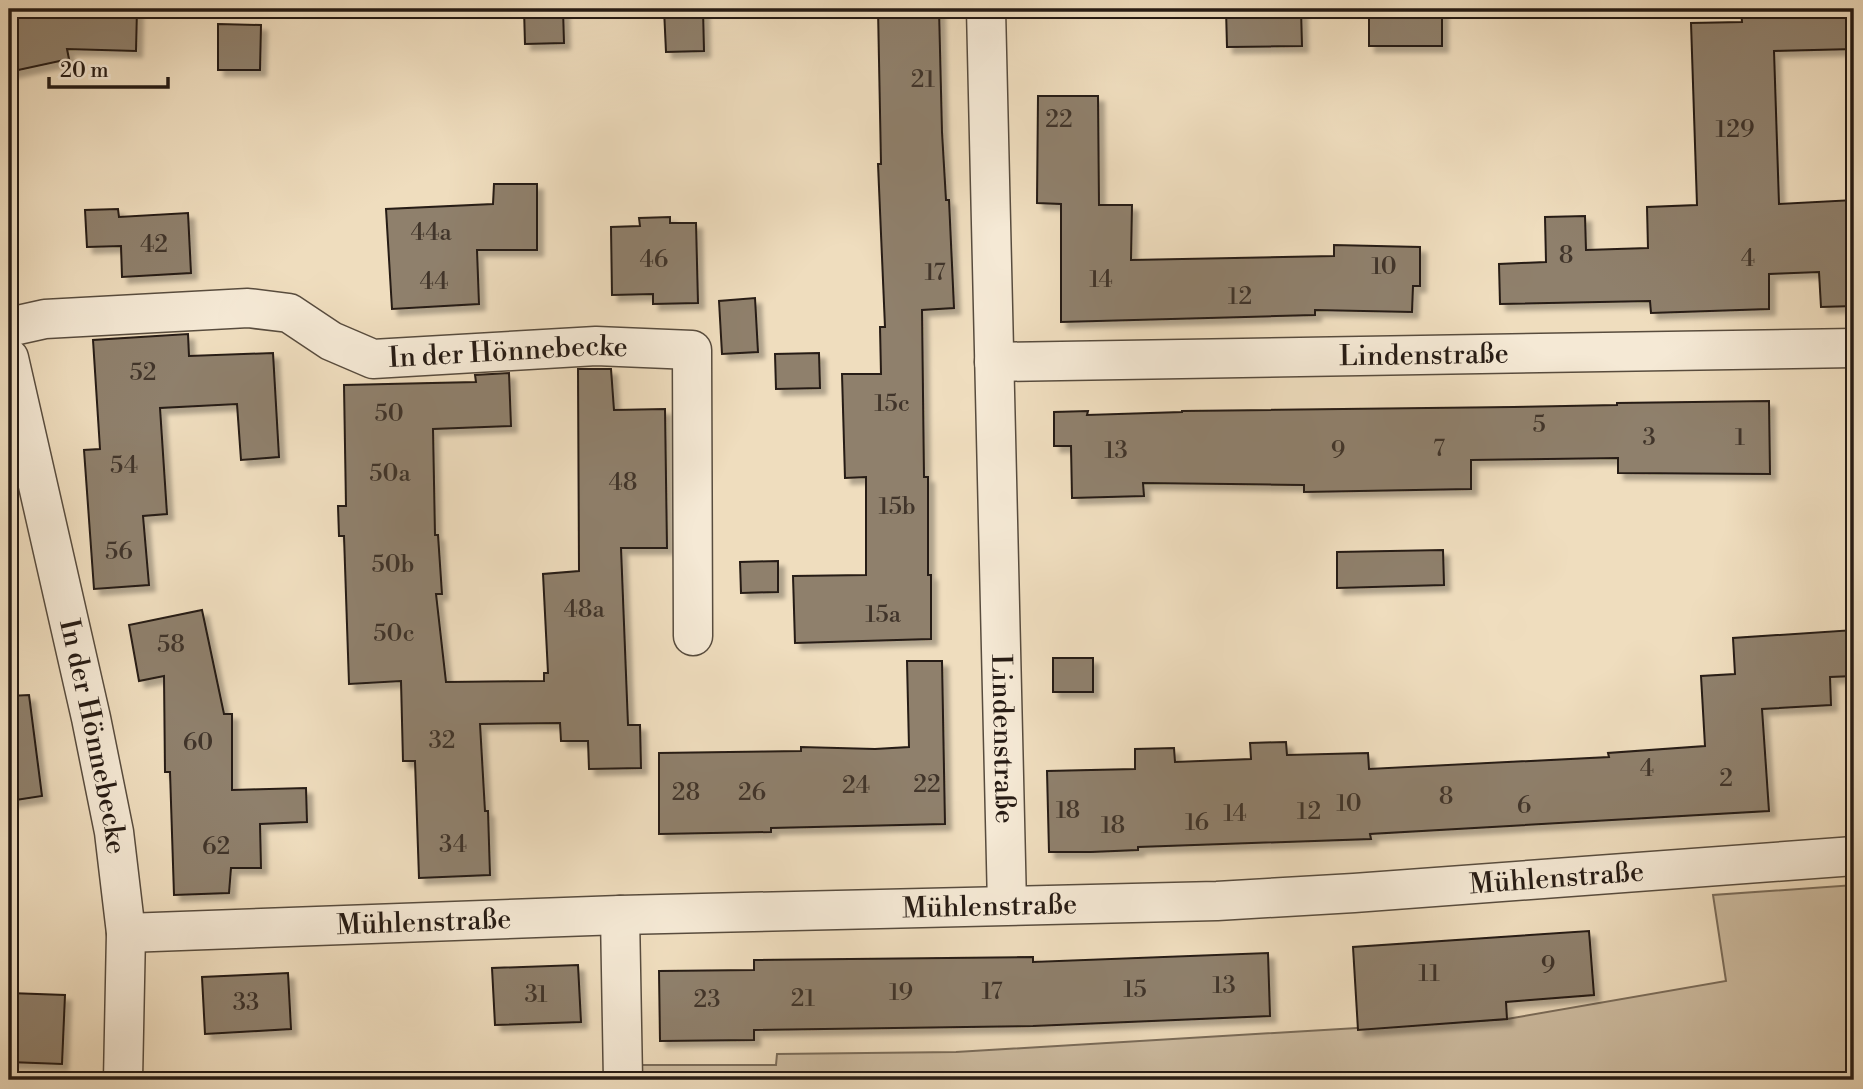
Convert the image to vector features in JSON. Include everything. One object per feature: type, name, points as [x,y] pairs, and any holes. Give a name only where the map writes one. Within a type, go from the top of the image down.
[{"type":"street","name":"Lindenstraße","points":[[986,9],[1007,905]]},
{"type":"street","name":"In der Hönnebecke","points":[[9,327],[45,319],[248,308],[289,313],[331,341],[373,359],[596,346],[692,350],[693,636]]},
{"type":"street","name":"Lindenstraße","points":[[994,362],[1854,348]]},
{"type":"street","name":"In der Hönnebecke","points":[[9,358],[91,718],[114,832],[126,933],[123,1080]]},
{"type":"street","name":"Mühlenstraße","points":[[126,933],[620,915],[1217,901],[1854,856]]},
{"type":"street","points":[[620,915],[623,1080]]},
{"type":"shaded area","points":[[1854,885],[1854,1080],[638,1080],[638,1065],[776,1065],[777,1054],[956,1052],[1507,1019],[1726,981],[1713,895]]},
{"type":"building","points":[[9,9],[137,9],[136,51],[67,49],[69,59],[9,72]]},
{"type":"building","points":[[524,9],[563,9],[564,43],[525,44]]},
{"type":"building","points":[[664,9],[703,9],[704,51],[666,52]]},
{"type":"building","points":[[878,9],[939,9],[942,132],[946,200],[949,200],[954,308],[922,310],[924,477],[928,477],[931,639],[795,643],[793,576],[866,575],[866,477],[845,478],[842,374],[881,374],[880,327],[885,327],[878,164],[881,164]]},
{"type":"building","points":[[1226,9],[1301,9],[1302,46],[1227,47]]},
{"type":"building","points":[[1369,9],[1442,9],[1442,46],[1369,46]]},
{"type":"building","points":[[1854,9],[1854,49],[1774,51],[1779,204],[1854,200],[1854,306],[1821,307],[1819,272],[1769,274],[1769,309],[1651,313],[1650,301],[1500,304],[1499,264],[1546,262],[1545,217],[1585,216],[1586,250],[1648,248],[1647,207],[1697,205],[1691,23],[1742,22],[1741,10]]},
{"type":"building","points":[[218,24],[261,25],[260,70],[218,70]]},
{"type":"building","points":[[1038,96],[1098,96],[1099,205],[1132,205],[1131,260],[1334,256],[1334,245],[1420,247],[1420,286],[1413,286],[1412,312],[1315,310],[1315,315],[1061,322],[1061,204],[1037,203]]},
{"type":"building","points":[[494,184],[537,184],[537,250],[477,250],[479,304],[392,309],[386,209],[493,204]]},
{"type":"building","points":[[118,209],[119,217],[188,213],[191,273],[122,277],[121,246],[87,247],[85,210]]},
{"type":"building","points":[[670,217],[670,223],[696,223],[698,303],[653,304],[653,294],[612,295],[611,227],[640,226],[639,218]]},
{"type":"building","points":[[755,298],[758,352],[722,354],[719,301]]},
{"type":"building","points":[[188,334],[189,356],[273,353],[279,457],[241,460],[237,404],[160,408],[167,514],[143,516],[149,585],[94,589],[84,450],[100,449],[93,340]]},
{"type":"building","points":[[819,353],[820,388],[776,389],[775,354]]},
{"type":"building","points":[[578,369],[611,369],[614,410],[665,409],[667,548],[621,548],[628,725],[640,725],[641,768],[589,769],[588,741],[561,741],[560,723],[480,724],[485,811],[488,811],[490,875],[419,878],[415,761],[403,761],[401,681],[349,684],[344,536],[339,536],[338,506],[346,506],[344,385],[476,382],[475,375],[509,373],[511,426],[433,429],[435,535],[438,535],[442,594],[436,594],[446,682],[544,681],[544,673],[548,673],[543,574],[579,571]]},
{"type":"building","points":[[1769,401],[1770,474],[1618,473],[1618,458],[1471,460],[1471,489],[1304,492],[1304,485],[1143,483],[1144,496],[1072,498],[1071,446],[1054,446],[1054,412],[1088,411],[1087,415]]},
{"type":"building","points":[[1443,550],[1444,585],[1337,588],[1337,552]]},
{"type":"building","points":[[778,561],[778,592],[741,593],[740,562]]},
{"type":"building","points":[[202,610],[224,714],[232,714],[232,790],[306,788],[307,822],[260,824],[261,868],[231,868],[229,893],[174,895],[170,772],[165,772],[164,676],[139,681],[129,625]]},
{"type":"building","points":[[1854,630],[1854,676],[1830,677],[1831,705],[1762,709],[1769,811],[1370,834],[1371,839],[1049,852],[1047,771],[1135,769],[1135,749],[1174,748],[1175,762],[1251,759],[1250,743],[1286,742],[1287,755],[1368,753],[1369,769],[1609,757],[1608,753],[1705,746],[1701,676],[1735,674],[1733,638]]},
{"type":"building","points":[[1053,658],[1093,658],[1093,692],[1053,692]]},
{"type":"building","points":[[907,661],[942,661],[945,824],[659,834],[659,753],[801,751],[801,747],[909,747]]},
{"type":"building","points":[[29,695],[42,796],[9,801],[9,696]]},
{"type":"building","points":[[1589,931],[1594,995],[1506,1002],[1507,1019],[1358,1030],[1353,947]]},
{"type":"building","points":[[1268,953],[1270,1016],[1033,1026],[754,1030],[754,1040],[660,1041],[659,971],[754,970],[754,960],[1033,957],[1033,962]]},
{"type":"building","points":[[578,965],[581,1022],[495,1025],[492,968]]},
{"type":"building","points":[[288,973],[291,1029],[205,1034],[202,977]]},
{"type":"building","points":[[9,993],[65,995],[62,1064],[9,1062]]}]
